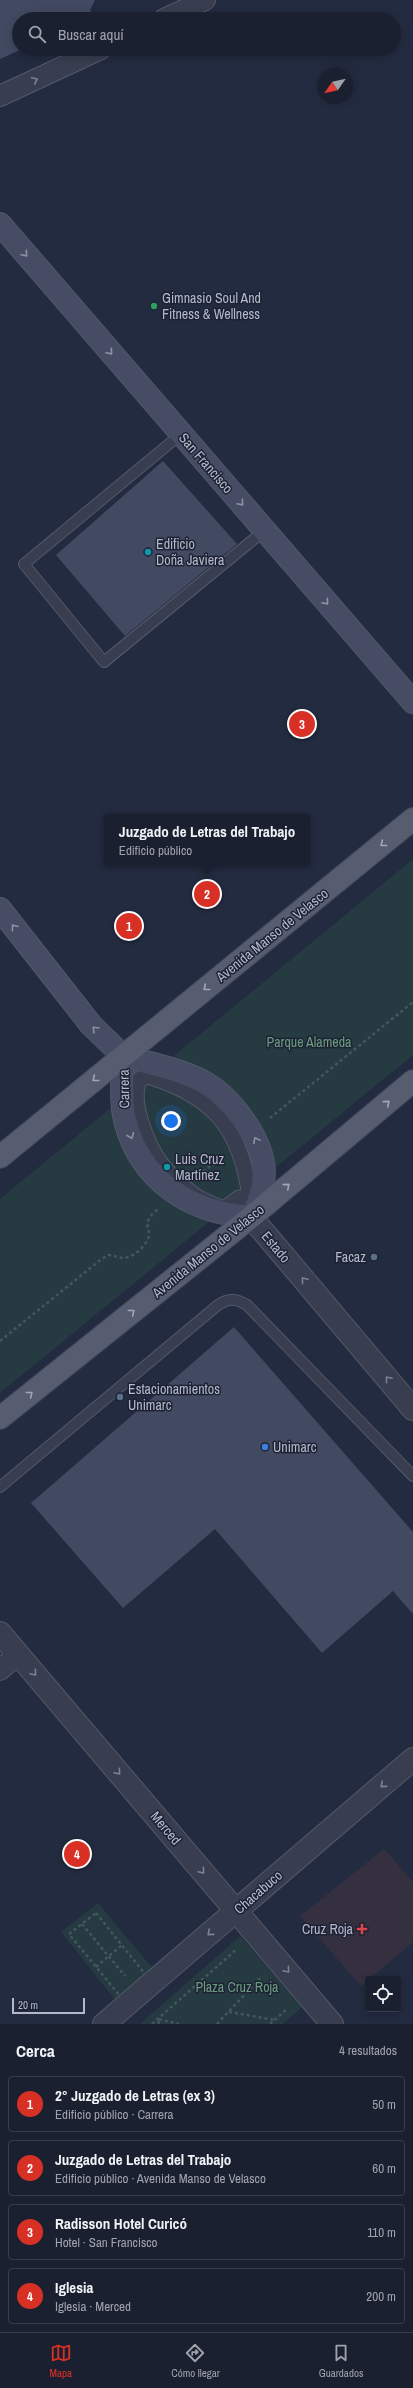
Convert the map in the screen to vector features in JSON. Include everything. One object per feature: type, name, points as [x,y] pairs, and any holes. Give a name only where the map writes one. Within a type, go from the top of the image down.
[{"type":"main road","name":"San Francisco","points":[[0,224],[413,702]]},
{"type":"main road","name":"Avenida Manso de Velasco","points":[[0,1157],[413,819]]},
{"type":"main road","name":"Carrera","points":[[0,909],[91,1025],[123,1056],[123,1104],[129,1133],[147,1166],[179,1190],[192,1204],[213,1212],[251,1217]]},
{"type":"main road","points":[[123,1056],[202,1082],[232,1104],[244,1137],[259,1145],[264,1177],[260,1198],[251,1217]]},
{"type":"main road","name":"Avenida Manso de Velasco","points":[[0,1418],[251,1217],[413,1081]]},
{"type":"street","points":[[179,12],[205,0]]},
{"type":"street","points":[[0,96],[86,56]]},
{"type":"street","points":[[148,1076],[170,1083],[199,1099],[244,1137],[244,1161],[250,1197],[239,1198],[224,1209],[179,1190],[162,1164],[148,1138],[137,1108],[137,1086],[140,1079],[148,1076]]},
{"type":"street","name":"Estado","points":[[251,1217],[413,1409]]},
{"type":"street","name":"Merced","points":[[0,1633],[332,2024]]},
{"type":"street","points":[[0,1670],[18,1654]]},
{"type":"street","name":"Chacabuco","points":[[104,2024],[413,1759]]},
{"type":"lane","points":[[181,434],[24,564],[104,662],[265,530]]},
{"type":"lane","points":[[0,1487],[218,1305],[226,1300],[236,1298],[247,1305],[413,1476]]},
{"type":"path","points":[[0,1341],[108,1255],[123,1258],[129,1257],[139,1250],[147,1241],[149,1234],[146,1225],[148,1219],[179,1190],[220,1160],[244,1137],[413,1002]]},
{"type":"path","points":[[96,1913],[122,1945],[145,1974],[120,1996],[70,1934],[96,1913]]},
{"type":"path","points":[[82,1924],[133,1986]]},
{"type":"path","points":[[96,1967],[122,1945]]},
{"type":"path","points":[[152,2024],[240,1947]]},
{"type":"path","points":[[217,2024],[264,1974]]},
{"type":"path","points":[[229,2012],[275,2020]]},
{"type":"path","points":[[158,2019],[159,2024]]},
{"type":"path","points":[[158,2019],[179,2024]]},
{"type":"shaded area","name":"Cruz Roja","points":[[384,1849],[413,1882],[413,1942],[373,1976],[365,1976],[365,1983],[361,1986],[300,1916]]},
{"type":"green space","name":"Parque Alameda","points":[[413,859],[413,1055],[0,1393],[0,1199]]},
{"type":"green space","points":[[98,1903],[165,1983],[127,2015],[61,1932]]},
{"type":"green space","name":"Plaza Cruz Roja","points":[[240,1936],[302,2007],[283,2024],[140,2024]]},
{"type":"building","points":[[0,0],[95,0],[90,10],[91,12],[12,12],[12,54],[0,59]]},
{"type":"building","name":"Edificio Doña Javiera","points":[[163,461],[237,544],[125,636],[56,555]]},
{"type":"building","points":[[234,1327],[413,1532],[413,1614],[393,1591],[322,1653],[215,1529],[123,1608],[31,1503]]},
{"type":"place","name":"Gimnasio Soul And Fitness & Wellness","points":[[154,306]]},
{"type":"place","name":"Edificio Doña Javiera","points":[[148,552]]},
{"type":"place","name":"Radisson Hotel Curicó","points":[[302,724]]},
{"type":"place","name":"Juzgado de Letras del Trabajo","points":[[207,894]]},
{"type":"place","name":"2° Juzgado de Letras (ex 3)","points":[[129,926]]},
{"type":"place","name":"Luis Cruz Martínez","points":[[167,1167]]},
{"type":"place","name":"Facaz","points":[[374,1257]]},
{"type":"place","name":"Estacionamientos Unimarc","points":[[120,1397]]},
{"type":"place","name":"Unimarc","points":[[265,1447]]},
{"type":"place","name":"Iglesia","points":[[77,1854]]},
{"type":"place","name":"Cruz Roja","points":[[362,1929]]}]
